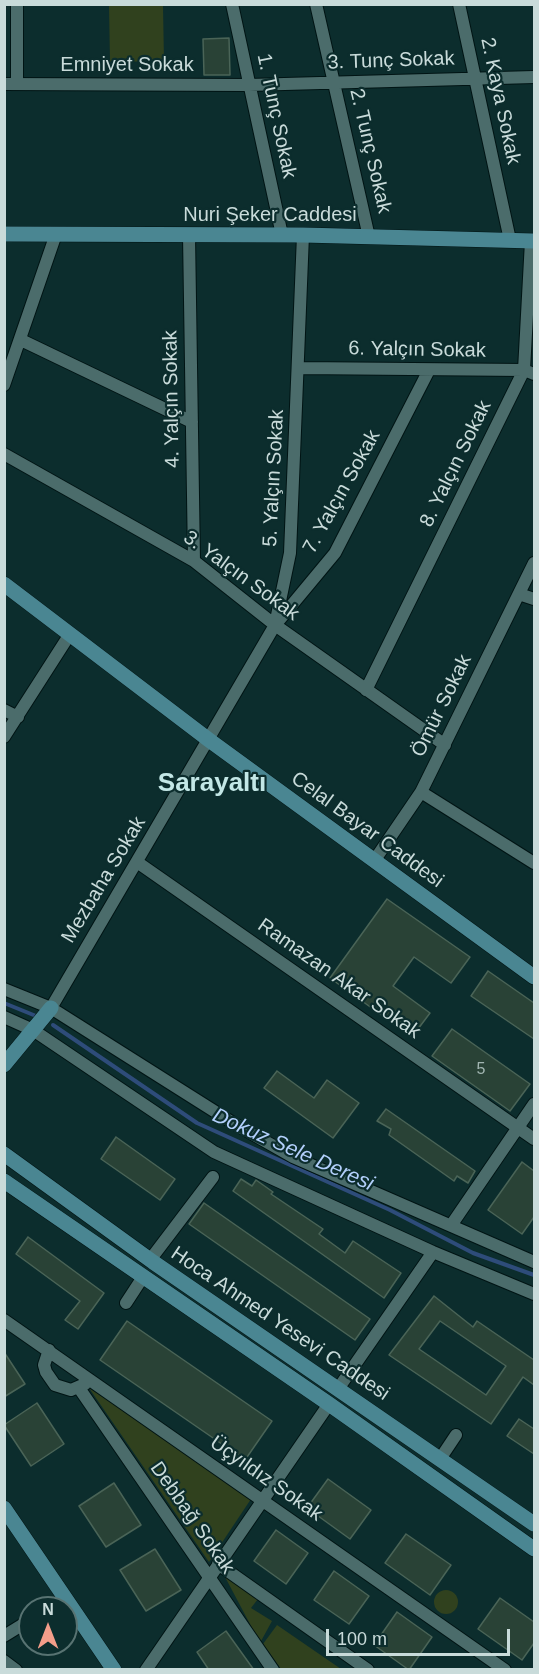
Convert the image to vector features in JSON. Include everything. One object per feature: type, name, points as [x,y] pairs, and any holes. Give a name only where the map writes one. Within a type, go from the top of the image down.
[{"type":"street","points":[[11,84],[17,4]]},
{"type":"street","name":"1. Tunç Sokak","points":[[232,4],[282,235]]},
{"type":"street","name":"2. Tunç Sokak","points":[[316,4],[369,237]]},
{"type":"street","name":"2. Kaya Sokak","points":[[459,4],[510,240]]},
{"type":"street","name":"3. Tunç Sokak","points":[[249,85],[534,77]]},
{"type":"street","name":"Emniyet Sokak","points":[[11,84],[249,85]]},
{"type":"street","name":"Nuri Şeker Caddesi","points":[[4,234],[282,235],[533,241]]},
{"type":"street","points":[[4,386],[56,234]]},
{"type":"street","name":"4. Yalçın Sokak","points":[[189,235],[194,561]]},
{"type":"street","name":"5. Yalçın Sokak","points":[[209,740],[275,625],[290,553],[303,236]]},
{"type":"street","name":"8. Yalçın Sokak","points":[[366,690],[529,372],[533,241]]},
{"type":"street","points":[[21,340],[192,422]]},
{"type":"street","name":"6. Yalçın Sokak","points":[[299,368],[529,372]]},
{"type":"street","name":"7. Yalçın Sokak","points":[[275,625],[335,553],[429,370]]},
{"type":"street","name":"3. Yalçın Sokak","points":[[4,454],[194,561],[275,625],[445,746]]},
{"type":"street","name":"Ömür Sokak","points":[[374,861],[421,792],[534,563]]},
{"type":"street","name":"Celal Bayar Caddesi","points":[[4,584],[209,740],[374,861],[533,972]]},
{"type":"street","points":[[519,594],[534,598]]},
{"type":"street","points":[[4,737],[70,634]]},
{"type":"street","points":[[4,710],[18,717]]},
{"type":"street","name":"Mezbaha Sokak","points":[[51,1008],[209,740]]},
{"type":"street","points":[[421,792],[534,863]]},
{"type":"street","name":"Ramazan Akar Sokak","points":[[137,862],[534,1139]]},
{"type":"street","points":[[4,989],[51,1008],[293,1157],[453,1224],[534,1262]]},
{"type":"street","points":[[4,1065],[51,1008]]},
{"type":"street","points":[[4,1017],[33,1030],[214,1152],[433,1252],[534,1294]]},
{"type":"street","points":[[453,1224],[534,1104]]},
{"type":"street","name":"Hoca Ahmed Yesevi Caddesi","points":[[4,1154],[150,1260],[534,1524]]},
{"type":"street","points":[[150,1260],[213,1177]]},
{"type":"street","name":"Hoca Ahmed Yesevi Caddesi","points":[[4,1181],[329,1404],[534,1549]]},
{"type":"street","points":[[338,1389],[433,1252]]},
{"type":"street","points":[[126,1303],[143,1277]]},
{"type":"street","name":"Üçyıldız Sokak","points":[[4,1320],[505,1670]]},
{"type":"street","points":[[48,1350],[45,1365],[50,1379],[63,1389],[79,1388],[90,1380]]},
{"type":"street","name":"Debbağ Sokak","points":[[79,1388],[273,1670]]},
{"type":"street","points":[[146,1670],[329,1404]]},
{"type":"street","points":[[440,1459],[456,1435]]},
{"type":"street","points":[[4,1508],[64,1596]]},
{"type":"street","points":[[218,1564],[368,1670]]},
{"type":"street","points":[[78,1617],[114,1670]]},
{"type":"street","points":[[4,1636],[18,1627]]},
{"type":"street","points":[[4,1661],[16,1670]]},
{"type":"green space","points":[[109,6],[163,6],[164,61],[110,62]]},
{"type":"green space","points":[[89,1388],[253,1496],[209,1562]]},
{"type":"green space","points":[[224,1575],[258,1599],[251,1608],[272,1621],[260,1643]]},
{"type":"green space","points":[[441,1590],[451,1590],[458,1597],[458,1607],[451,1614],[441,1614],[434,1607],[434,1597]]},
{"type":"green space","points":[[277,1625],[341,1669],[281,1669],[263,1644]]},
{"type":"building","points":[[229,38],[230,75],[204,75],[203,39]]},
{"type":"building","points":[[387,899],[470,957],[451,983],[414,957],[393,986],[430,1013],[412,1037],[330,978]]},
{"type":"building","points":[[488,971],[534,1003],[534,1039],[471,996]]},
{"type":"building","points":[[452,1029],[530,1084],[510,1111],[432,1056]]},
{"type":"building","points":[[277,1071],[314,1098],[327,1080],[359,1103],[333,1138],[264,1088]]},
{"type":"building","points":[[386,1109],[475,1171],[468,1183],[457,1176],[454,1181],[389,1135],[391,1129],[377,1121]]},
{"type":"building","points":[[116,1137],[175,1179],[160,1200],[101,1159]]},
{"type":"building","points":[[522,1162],[534,1171],[534,1217],[522,1234],[488,1210]]},
{"type":"building","points":[[241,1179],[252,1186],[256,1180],[273,1192],[271,1194],[323,1229],[319,1234],[345,1253],[353,1241],[401,1273],[384,1298],[233,1191]]},
{"type":"building","points":[[204,1203],[370,1319],[355,1340],[189,1224]]},
{"type":"building","points":[[28,1237],[104,1293],[78,1329],[65,1320],[80,1301],[16,1254]]},
{"type":"building","points":[[434,1296],[473,1327],[477,1321],[534,1360],[534,1385],[523,1377],[491,1424],[389,1355]],"holes":[[[440,1321],[506,1366],[486,1395],[419,1349]]]},
{"type":"building","points":[[127,1321],[272,1421],[245,1460],[100,1360]]},
{"type":"building","points":[[4,1352],[25,1384],[4,1397]]},
{"type":"building","points":[[37,1403],[64,1444],[31,1466],[4,1425]]},
{"type":"building","points":[[519,1419],[534,1429],[534,1454],[507,1436]]},
{"type":"building","points":[[328,1479],[371,1510],[350,1539],[307,1508]]},
{"type":"building","points":[[114,1483],[141,1525],[106,1547],[79,1506]]},
{"type":"building","points":[[276,1530],[308,1553],[286,1584],[254,1561]]},
{"type":"building","points":[[406,1534],[451,1565],[430,1595],[385,1563]]},
{"type":"building","points":[[155,1549],[181,1590],[146,1611],[120,1570]]},
{"type":"building","points":[[334,1571],[369,1596],[349,1624],[314,1600]]},
{"type":"building","points":[[500,1598],[534,1622],[534,1643],[522,1660],[478,1629]]},
{"type":"building","points":[[397,1612],[432,1637],[409,1670],[374,1645]]},
{"type":"building","points":[[226,1631],[254,1670],[209,1670],[197,1652]]},
{"type":"waterway","name":"Dokuz Sele Deresi","points":[[4,1003],[36,1016]]},
{"type":"waterway","name":"Dokuz Sele Deresi","points":[[53,1025],[197,1123],[390,1210],[473,1253],[534,1275]]},
{"type":"district","name":"Sarayaltı","points":[[212,784]]}]
